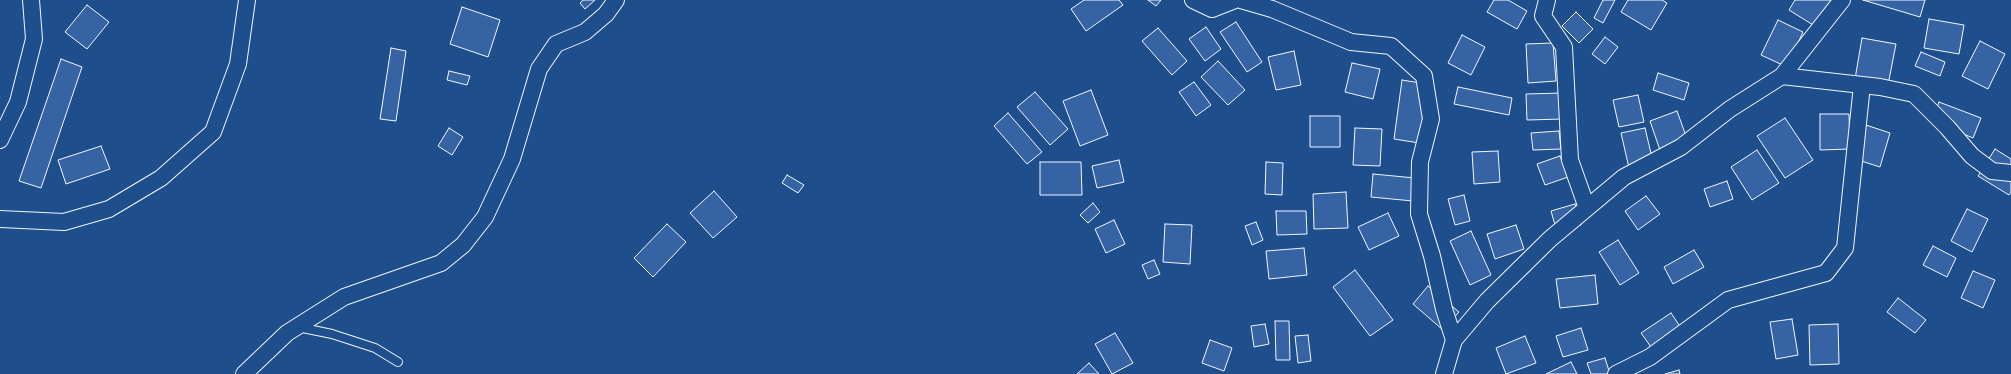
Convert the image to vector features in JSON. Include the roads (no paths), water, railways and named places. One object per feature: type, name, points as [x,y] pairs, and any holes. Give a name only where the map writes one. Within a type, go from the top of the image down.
[{"type":"street","points":[[0,140],[18,102],[34,39],[31,0]]},
{"type":"street","points":[[0,219],[64,222],[109,209],[161,178],[213,132],[238,64],[247,0]]},
{"type":"street","points":[[244,374],[287,333],[344,297],[441,263],[463,245],[486,217],[512,159],[539,70],[556,44],[585,32],[606,14],[616,0]]},
{"type":"street","points":[[1193,0],[1212,9],[1235,0]]},
{"type":"street","points":[[1240,0],[1272,9],[1351,42],[1391,46],[1424,76],[1431,119],[1420,162],[1419,214],[1432,256],[1444,309],[1454,340]]},
{"type":"street","points":[[1547,0],[1543,16],[1564,47],[1570,160],[1588,208]]},
{"type":"street","points":[[1444,374],[1454,340],[1487,301],[1550,239],[1624,177],[1681,147],[1730,109],[1782,76],[1842,0]]},
{"type":"street","points":[[1782,76],[1862,85],[1914,94],[1947,127],[1972,156],[1992,171],[2011,173]]},
{"type":"street","points":[[1616,374],[1650,357],[1728,300],[1826,273],[1845,248],[1862,85]]},
{"type":"lane","points":[[297,326],[332,334],[375,348],[398,362]]}]
